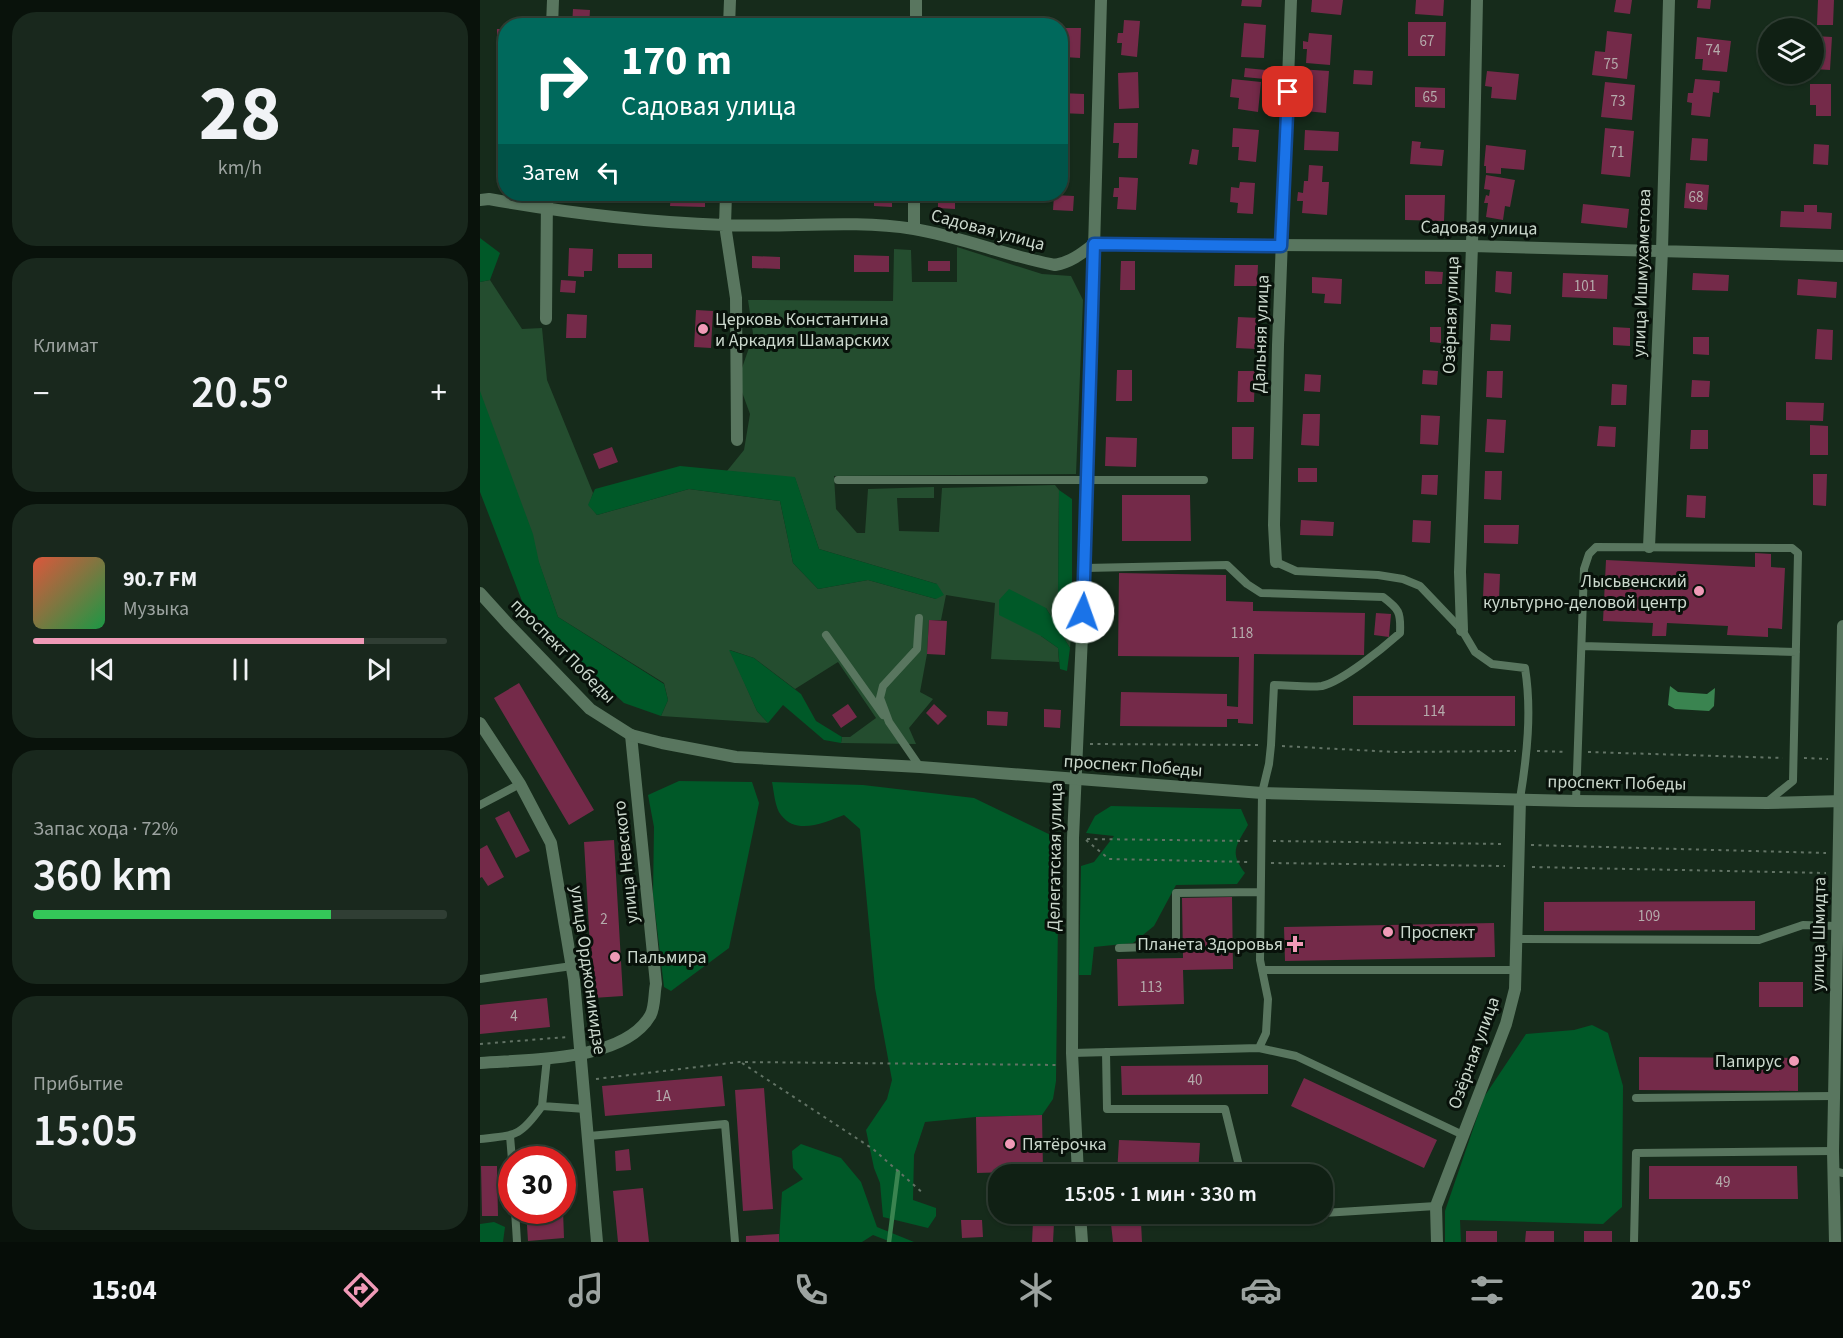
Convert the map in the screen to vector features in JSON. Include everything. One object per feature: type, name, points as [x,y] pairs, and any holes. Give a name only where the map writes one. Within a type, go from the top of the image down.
[{"type":"street","points":[[552,18],[553,0]]},
{"type":"street","points":[[729,18],[730,0]]},
{"type":"street","points":[[916,0],[916,18]]},
{"type":"street","name":"Делегатская улица","points":[[1077,1164],[1072,1059],[1074,780],[1085,568],[1101,0]]},
{"type":"street","name":"Дальняя улица","points":[[1276,561],[1274,525],[1281,246],[1291,0]]},
{"type":"street","name":"Озёрная улица","points":[[1462,630],[1460,572],[1472,246],[1477,0]]},
{"type":"street","name":"улица Ишмухаметова","points":[[1649,547],[1662,250],[1669,0]]},
{"type":"street","name":"Садовая улица","points":[[480,200],[498,201]]},
{"type":"street","name":"Садовая улица","points":[[500,201],[624,219],[725,225],[857,225],[914,229],[1055,265],[1077,258],[1094,244],[1472,246],[1843,255]]},
{"type":"street","points":[[546,319],[547,201]]},
{"type":"street","points":[[726,201],[725,225],[736,298],[737,440]]},
{"type":"street","points":[[914,201],[914,229]]},
{"type":"street","name":"проспект Победы","points":[[480,593],[590,709],[631,735],[736,757],[920,767],[1262,793],[1576,801],[1767,803],[1841,801]]},
{"type":"street","name":"улица Шмидта","points":[[1835,1242],[1838,1172],[1833,1151],[1843,626]]},
{"type":"street","name":"улица Орджоникидзе","points":[[480,723],[520,784],[551,843],[572,966],[582,1055],[597,1242]]},
{"type":"street","name":"улица Невского","points":[[480,1063],[582,1055],[629,1039],[651,1016],[656,984],[631,735]]},
{"type":"street","name":"Озёрная улица","points":[[1437,1242],[1436,1206],[1506,1024],[1515,989],[1520,799]]},
{"type":"street","points":[[1081,1224],[1082,1242]]},
{"type":"lane","points":[[838,480],[1204,480]]},
{"type":"lane","points":[[1576,801],[1584,569],[1589,554],[1596,547],[1792,548],[1797,553],[1793,781],[1767,803]]},
{"type":"lane","points":[[1276,561],[1296,572],[1378,575],[1403,579],[1420,586],[1462,630],[1475,652],[1492,664],[1525,668],[1528,688],[1527,751],[1520,799]]},
{"type":"lane","points":[[1085,568],[1227,565],[1247,584],[1261,593],[1383,597],[1397,607],[1401,617],[1400,633],[1342,676],[1322,686],[1274,685],[1269,764],[1262,793],[1260,960],[1268,999],[1266,1033],[1259,1048]]},
{"type":"lane","points":[[889,723],[880,698],[884,686],[917,649],[919,618]]},
{"type":"lane","points":[[826,635],[920,767]]},
{"type":"lane","points":[[1582,646],[1796,652]]},
{"type":"lane","points":[[480,805],[520,784]]},
{"type":"lane","points":[[1119,948],[1176,946],[1176,893],[1260,892]]},
{"type":"lane","points":[[1518,939],[1759,940],[1803,925],[1836,926]]},
{"type":"lane","points":[[480,979],[572,966]]},
{"type":"lane","points":[[1262,970],[1515,970]]},
{"type":"lane","points":[[1072,1059],[1106,1052],[1259,1048],[1296,1056],[1464,1135]]},
{"type":"lane","points":[[1106,1052],[1107,1109],[1225,1109],[1239,1164]]},
{"type":"lane","points":[[480,1138],[510,1136],[527,1127],[542,1106],[547,1058]]},
{"type":"lane","points":[[1636,1098],[1834,1096]]},
{"type":"lane","points":[[542,1106],[586,1109]]},
{"type":"lane","points":[[589,1136],[725,1124],[735,1242]]},
{"type":"lane","points":[[510,1136],[511,1146]]},
{"type":"lane","points":[[1634,1242],[1636,1153],[1833,1151]]},
{"type":"lane","points":[[1333,1212],[1436,1206]]},
{"type":"lane","points":[[516,1224],[517,1242]]},
{"type":"path","points":[[1076,744],[1271,745],[1395,752],[1527,751],[1839,759]]},
{"type":"path","points":[[1838,853],[1519,844],[1083,838],[1109,859],[1838,874]]},
{"type":"path","points":[[480,1044],[580,1036]]},
{"type":"path","points":[[584,1080],[740,1062],[1072,1059]]},
{"type":"path","points":[[740,1062],[873,1149],[924,1194]]},
{"type":"shaded area","points":[[480,238],[500,253],[490,280],[480,282]]},
{"type":"shaded area","points":[[957,247],[1042,274],[1071,276],[1083,300],[1076,474],[834,476],[836,509],[857,533],[865,533],[868,489],[934,487],[934,498],[897,498],[899,531],[939,532],[942,488],[1055,485],[1059,490],[1058,601],[1072,622],[1070,648],[1046,608],[1041,636],[1058,648],[1059,662],[991,659],[995,603],[946,595],[941,620],[929,620],[927,654],[920,692],[933,699],[909,728],[916,744],[841,743],[842,737],[850,737],[876,718],[838,662],[795,689],[754,658],[730,650],[757,711],[768,723],[661,716],[668,700],[664,683],[558,617],[480,396],[480,282],[490,280],[522,329],[542,328],[547,380],[593,493],[589,505],[597,515],[689,489],[780,501],[793,563],[818,589],[868,580],[936,599],[937,584],[819,549],[795,478],[727,471],[744,450],[750,414],[742,392],[742,368],[754,340],[748,300],[893,301],[894,249],[911,250],[912,282],[957,282]]},
{"type":"shaded area","points":[[480,391],[533,534],[539,562],[558,617],[664,684],[668,700],[661,716],[624,703],[527,614],[480,492]]},
{"type":"shaded area","points":[[680,466],[795,477],[819,549],[937,584],[944,595],[936,599],[868,580],[818,589],[793,563],[780,501],[689,489],[597,515],[588,505],[595,489]]},
{"type":"shaded area","points":[[1059,490],[1072,499],[1072,622],[1058,601]]},
{"type":"shaded area","points":[[1009,589],[1046,608],[1070,648],[1067,671],[1060,669],[1058,648],[1041,636],[999,615],[999,600]]},
{"type":"shaded area","points":[[729,650],[754,658],[801,694],[816,721],[842,737],[841,743],[824,740],[783,705],[768,723],[757,711]]},
{"type":"shaded area","points":[[1670,686],[1678,692],[1707,694],[1715,688],[1714,706],[1709,711],[1675,709],[1668,705]]},
{"type":"shaded area","points":[[679,781],[752,782],[759,803],[729,948],[671,991],[664,987],[653,895],[654,827],[648,795]]},
{"type":"shaded area","points":[[772,782],[863,785],[974,798],[1059,839],[1056,1081],[1053,1099],[1042,1115],[976,1117],[925,1122],[914,1155],[913,1200],[936,1208],[936,1216],[928,1228],[883,1217],[880,1183],[874,1168],[866,1130],[887,1099],[892,1080],[875,988],[860,829],[844,815],[811,826],[795,825],[781,815],[777,808]]},
{"type":"shaded area","points":[[1111,806],[1241,809],[1248,825],[1238,844],[1236,854],[1245,873],[1237,884],[1176,885],[1154,926],[1133,943],[1094,947],[1091,975],[1079,975],[1081,866],[1094,862],[1114,836],[1086,833],[1095,816]]},
{"type":"shaded area","points":[[1592,1025],[1608,1033],[1623,1086],[1622,1207],[1603,1224],[1460,1220],[1461,1242],[1445,1242],[1445,1211],[1484,1097],[1526,1034],[1574,1030]]},
{"type":"shaded area","points":[[801,1144],[841,1158],[861,1182],[877,1227],[914,1242],[891,1242],[873,1235],[862,1242],[779,1242],[782,1192],[803,1179],[793,1168],[792,1151]]},
{"type":"shaded area","points":[[494,1222],[505,1227],[503,1242],[480,1242],[480,1224]]},
{"type":"building","points":[[1242,0],[1262,0],[1261,7],[1241,6]]},
{"type":"building","points":[[1312,0],[1343,0],[1341,15],[1311,12]]},
{"type":"building","points":[[1416,0],[1444,0],[1443,16],[1415,14]]},
{"type":"building","points":[[1616,0],[1632,0],[1630,14],[1614,12]]},
{"type":"building","points":[[1698,0],[1711,0],[1710,9],[1697,8]]},
{"type":"building","points":[[1818,0],[1834,0],[1833,25],[1824,25],[1824,18],[1817,18]]},
{"type":"building","points":[[573,9],[590,10],[590,18],[572,18]]},
{"type":"building","points":[[1124,20],[1140,21],[1137,57],[1121,55],[1122,43],[1117,43],[1118,33],[1123,33]]},
{"type":"building","points":[[1408,22],[1446,22],[1445,56],[1408,56]]},
{"type":"building","points":[[1244,23],[1266,25],[1264,58],[1241,57]]},
{"type":"building","points":[[1068,28],[1081,28],[1080,58],[1068,57]]},
{"type":"building","points":[[1607,31],[1632,34],[1627,79],[1592,75],[1595,51],[1605,52]]},
{"type":"building","points":[[1309,33],[1332,35],[1330,65],[1306,63],[1307,49],[1303,49],[1303,41],[1308,42]]},
{"type":"building","points":[[1697,37],[1731,41],[1727,72],[1702,70],[1703,59],[1695,59]]},
{"type":"building","points":[[1824,37],[1832,37],[1830,70],[1824,70]]},
{"type":"building","points":[[1245,68],[1266,70],[1265,79],[1244,77]]},
{"type":"building","points":[[1298,69],[1329,71],[1326,113],[1305,111],[1307,87],[1296,86]]},
{"type":"building","points":[[1354,70],[1373,71],[1372,85],[1353,84]]},
{"type":"building","points":[[1487,71],[1519,74],[1516,100],[1491,98],[1492,87],[1485,86]]},
{"type":"building","points":[[1138,72],[1139,108],[1119,109],[1118,73]]},
{"type":"building","points":[[1232,79],[1261,82],[1258,112],[1238,109],[1239,98],[1230,97]]},
{"type":"building","points":[[1695,79],[1720,81],[1719,93],[1713,92],[1710,117],[1691,115],[1692,103],[1687,102],[1688,93],[1693,93]]},
{"type":"building","points":[[1605,82],[1635,85],[1632,120],[1601,117]]},
{"type":"building","points":[[1810,84],[1831,84],[1831,116],[1816,116],[1816,105],[1810,105]]},
{"type":"building","points":[[1415,87],[1445,88],[1445,108],[1415,107]]},
{"type":"building","points":[[1068,93],[1084,94],[1084,114],[1068,113]]},
{"type":"building","points":[[1114,123],[1138,123],[1137,158],[1118,158],[1119,143],[1113,143]]},
{"type":"building","points":[[1233,128],[1259,130],[1256,162],[1238,160],[1239,147],[1232,147]]},
{"type":"building","points":[[1605,128],[1634,131],[1630,177],[1601,174]]},
{"type":"building","points":[[1305,130],[1339,132],[1338,151],[1304,150]]},
{"type":"building","points":[[1692,138],[1708,139],[1707,161],[1690,160]]},
{"type":"building","points":[[1412,141],[1421,142],[1420,148],[1444,150],[1442,166],[1410,164]]},
{"type":"building","points":[[1814,144],[1829,145],[1828,165],[1813,164]]},
{"type":"building","points":[[1486,145],[1526,150],[1524,170],[1501,168],[1501,174],[1486,173],[1486,166],[1484,166]]},
{"type":"building","points":[[1192,149],[1199,150],[1197,165],[1189,164]]},
{"type":"building","points":[[1309,165],[1323,166],[1322,182],[1329,182],[1327,215],[1302,213],[1303,201],[1297,201],[1298,192],[1303,193],[1304,181],[1308,181]]},
{"type":"building","points":[[1486,175],[1515,180],[1510,207],[1505,206],[1503,220],[1486,217],[1488,203],[1484,203],[1490,190],[1484,189]]},
{"type":"building","points":[[1119,177],[1138,178],[1136,210],[1117,209],[1118,197],[1113,197],[1114,188],[1119,188]]},
{"type":"building","points":[[1240,182],[1255,183],[1253,214],[1237,213],[1238,203],[1230,202],[1231,187],[1239,188]]},
{"type":"building","points":[[1686,183],[1709,185],[1707,210],[1684,208]]},
{"type":"building","points":[[1405,195],[1445,195],[1444,221],[1405,220]]},
{"type":"building","points":[[1068,196],[1074,196],[1073,211],[1053,210],[1054,201],[1068,201]]},
{"type":"building","points":[[670,201],[705,201],[705,207],[670,206]]},
{"type":"building","points":[[751,201],[768,201],[768,203],[751,203]]},
{"type":"building","points":[[874,201],[892,201],[892,207],[874,206]]},
{"type":"building","points":[[938,201],[955,201],[955,209],[938,208]]},
{"type":"building","points":[[1583,204],[1629,209],[1627,228],[1581,223]]},
{"type":"building","points":[[1804,205],[1817,205],[1817,212],[1832,213],[1831,229],[1780,227],[1781,211],[1804,212]]},
{"type":"building","points":[[569,248],[593,249],[592,271],[584,271],[584,277],[568,276]]},
{"type":"building","points":[[618,254],[652,254],[652,268],[618,268]]},
{"type":"building","points":[[854,255],[889,256],[889,272],[854,272]]},
{"type":"building","points":[[752,256],[780,257],[780,269],[752,268]]},
{"type":"building","points":[[928,261],[950,261],[950,271],[928,271]]},
{"type":"building","points":[[1121,261],[1135,261],[1135,290],[1120,290]]},
{"type":"building","points":[[1235,265],[1258,265],[1257,286],[1234,286]]},
{"type":"building","points":[[1425,271],[1443,272],[1442,284],[1425,284]]},
{"type":"building","points":[[1496,271],[1512,272],[1511,294],[1495,292]]},
{"type":"building","points":[[1563,273],[1608,275],[1607,299],[1562,297]]},
{"type":"building","points":[[1693,273],[1729,275],[1728,291],[1692,290]]},
{"type":"building","points":[[1312,277],[1342,279],[1341,304],[1324,303],[1325,294],[1312,293]]},
{"type":"building","points":[[1798,279],[1837,282],[1836,298],[1797,295]]},
{"type":"building","points":[[561,280],[576,281],[575,293],[560,292]]},
{"type":"building","name":"Церковь Константина и Аркадия Шамарских","points":[[696,310],[713,311],[711,348],[694,347]]},
{"type":"building","points":[[567,314],[587,315],[586,338],[566,338]]},
{"type":"building","points":[[1238,317],[1259,318],[1257,349],[1236,348]]},
{"type":"building","points":[[1491,324],[1511,325],[1510,341],[1490,340]]},
{"type":"building","points":[[1430,327],[1441,327],[1441,343],[1430,342]]},
{"type":"building","points":[[1613,327],[1630,328],[1630,346],[1613,345]]},
{"type":"building","points":[[1817,329],[1833,330],[1832,360],[1815,359]]},
{"type":"building","points":[[1693,337],[1709,337],[1709,355],[1693,354]]},
{"type":"building","points":[[1117,370],[1132,370],[1132,401],[1116,401]]},
{"type":"building","points":[[1423,370],[1438,371],[1437,385],[1422,384]]},
{"type":"building","points":[[1238,371],[1255,371],[1254,402],[1237,402]]},
{"type":"building","points":[[1487,371],[1503,371],[1502,398],[1486,397]]},
{"type":"building","points":[[1305,374],[1321,375],[1320,392],[1304,391]]},
{"type":"building","points":[[1692,380],[1710,381],[1709,397],[1691,397]]},
{"type":"building","points":[[1612,384],[1627,385],[1626,405],[1611,405]]},
{"type":"building","points":[[1786,402],[1824,403],[1823,421],[1786,420]]},
{"type":"building","points":[[1303,414],[1320,414],[1319,446],[1301,445]]},
{"type":"building","points":[[1421,415],[1440,416],[1438,445],[1420,444]]},
{"type":"building","points":[[1487,419],[1506,420],[1504,453],[1485,452]]},
{"type":"building","points":[[1810,425],[1828,426],[1828,455],[1810,455]]},
{"type":"building","points":[[1599,426],[1616,427],[1615,447],[1597,446]]},
{"type":"building","points":[[1232,427],[1254,427],[1253,459],[1232,459]]},
{"type":"building","points":[[1691,430],[1708,430],[1708,449],[1690,449]]},
{"type":"building","points":[[1106,437],[1137,438],[1136,467],[1105,466]]},
{"type":"building","points":[[612,447],[618,462],[599,469],[593,454]]},
{"type":"building","points":[[1298,468],[1317,468],[1317,482],[1298,482]]},
{"type":"building","points":[[1485,471],[1502,471],[1501,500],[1484,499]]},
{"type":"building","points":[[1813,474],[1827,474],[1826,506],[1813,505]]},
{"type":"building","points":[[1422,475],[1438,475],[1437,495],[1421,494]]},
{"type":"building","points":[[1122,495],[1190,495],[1191,541],[1122,541]]},
{"type":"building","points":[[1687,495],[1706,496],[1705,518],[1686,517]]},
{"type":"building","points":[[1301,520],[1334,522],[1333,536],[1300,535]]},
{"type":"building","points":[[1413,520],[1431,521],[1430,543],[1412,542]]},
{"type":"building","points":[[1484,525],[1519,525],[1518,544],[1484,543]]},
{"type":"building","points":[[1755,553],[1771,554],[1771,567],[1785,568],[1782,629],[1768,628],[1768,637],[1727,635],[1728,626],[1667,623],[1666,636],[1652,636],[1653,623],[1603,621],[1606,560],[1755,567]]},
{"type":"building","points":[[1119,573],[1226,575],[1226,601],[1253,602],[1253,611],[1365,613],[1364,655],[1254,654],[1253,724],[1238,723],[1238,719],[1227,719],[1227,727],[1120,726],[1121,692],[1227,694],[1227,706],[1238,707],[1239,657],[1118,656]]},
{"type":"building","points":[[1484,573],[1500,574],[1499,599],[1483,598]]},
{"type":"building","points":[[1376,613],[1391,614],[1389,637],[1374,635]]},
{"type":"building","points":[[929,620],[947,621],[945,655],[927,654]]},
{"type":"building","points":[[519,683],[594,810],[569,825],[494,698]]},
{"type":"building","points":[[1353,696],[1515,696],[1515,726],[1353,725]]},
{"type":"building","points":[[848,704],[857,717],[841,728],[832,715]]},
{"type":"building","points":[[934,704],[947,716],[938,725],[926,713]]},
{"type":"building","points":[[1044,709],[1061,710],[1060,728],[1044,727]]},
{"type":"building","points":[[987,711],[1008,712],[1007,726],[987,725]]},
{"type":"building","points":[[509,811],[530,851],[516,858],[495,818]]},
{"type":"building","points":[[614,840],[623,996],[593,998],[584,842]]},
{"type":"building","points":[[487,845],[504,877],[488,886],[482,877],[480,878],[480,849]]},
{"type":"building","points":[[1232,897],[1233,969],[1183,970],[1184,1004],[1118,1006],[1117,959],[1183,958],[1182,898]]},
{"type":"building","points":[[1755,901],[1755,930],[1544,931],[1544,902]]},
{"type":"building","points":[[1494,923],[1495,957],[1285,961],[1284,927]]},
{"type":"building","points":[[1759,982],[1803,982],[1803,1007],[1759,1007]]},
{"type":"building","points":[[547,998],[550,1027],[480,1034],[480,1005]]},
{"type":"building","points":[[1639,1057],[1798,1058],[1798,1091],[1639,1090]]},
{"type":"building","points":[[1268,1065],[1268,1094],[1122,1095],[1121,1066]]},
{"type":"building","points":[[722,1076],[725,1106],[605,1116],[602,1086]]},
{"type":"building","points":[[1304,1078],[1437,1140],[1424,1168],[1291,1106]]},
{"type":"building","points":[[764,1088],[773,1209],[743,1211],[735,1090]]},
{"type":"building","name":"Пятёрочка","points":[[1042,1115],[1043,1164],[988,1164],[988,1173],[977,1173],[976,1117]]},
{"type":"building","points":[[1119,1140],[1200,1143],[1199,1164],[1118,1164]]},
{"type":"building","points":[[629,1149],[631,1170],[616,1171],[615,1151]]},
{"type":"building","points":[[481,1166],[497,1166],[498,1216],[482,1216]]},
{"type":"building","points":[[1649,1166],[1797,1166],[1798,1199],[1649,1199]]},
{"type":"building","points":[[643,1188],[649,1242],[618,1242],[613,1191]]},
{"type":"building","points":[[961,1220],[982,1220],[983,1237],[962,1238]]},
{"type":"building","points":[[527,1224],[564,1224],[564,1238],[528,1241]]},
{"type":"building","points":[[1033,1224],[1054,1224],[1053,1242],[1032,1242]]},
{"type":"building","points":[[1111,1224],[1141,1224],[1142,1242],[1113,1242]]},
{"type":"building","points":[[1466,1231],[1497,1231],[1497,1242],[1466,1242]]},
{"type":"building","points":[[1526,1231],[1554,1231],[1554,1242],[1525,1242]]},
{"type":"building","points":[[1584,1231],[1612,1231],[1612,1242],[1584,1242]]},
{"type":"building","points":[[779,1234],[779,1242],[746,1242],[746,1236]]},
{"type":"waterway","points":[[889,1242],[898,1172]]},
{"type":"place","name":"Церковь Константина и Аркадия Шамарских","points":[[703,329]]},
{"type":"place","name":"Лысьвенский культурно-деловой центр","points":[[1699,591]]},
{"type":"place","name":"Проспект","points":[[1388,932]]},
{"type":"place","name":"Планета Здоровья","points":[[1295,944]]},
{"type":"place","name":"Пальмира","points":[[615,957]]},
{"type":"place","name":"Папирус","points":[[1794,1061]]},
{"type":"place","name":"Пятёрочка","points":[[1010,1144]]},
{"type":"route","points":[[1083,612],[1094,244],[1281,246],[1288,92]]}]
